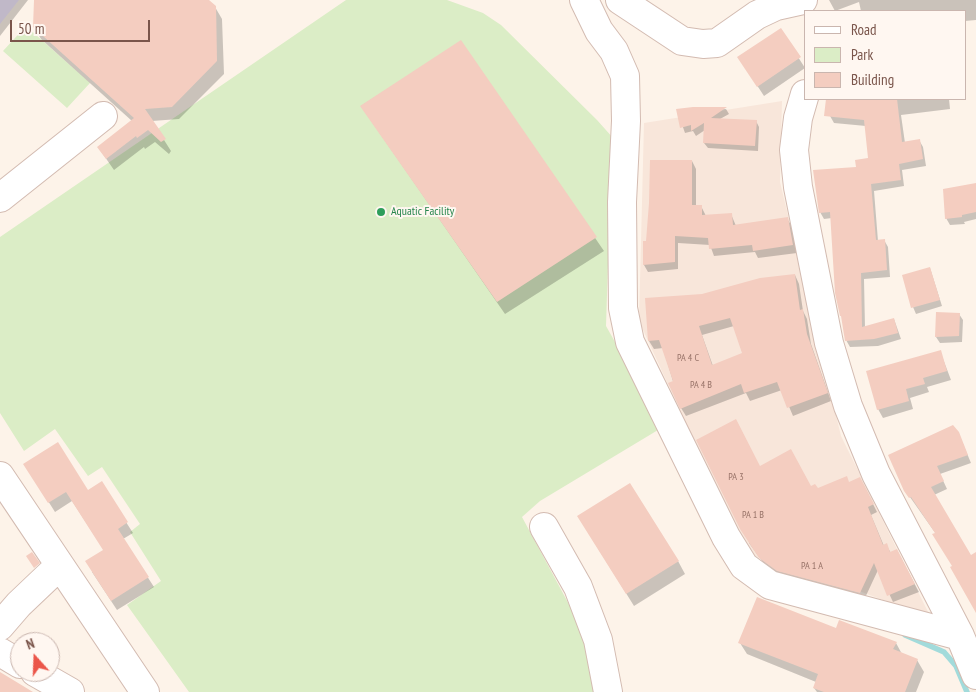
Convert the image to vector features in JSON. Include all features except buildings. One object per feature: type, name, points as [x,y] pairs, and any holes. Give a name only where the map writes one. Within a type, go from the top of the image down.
[{"type":"street","points":[[584,0],[599,31],[614,51],[625,76],[626,121],[622,202],[623,308],[630,342],[726,537],[744,566],[770,584],[960,636]]},
{"type":"street","points":[[620,0],[682,41],[702,44],[717,43],[757,15],[776,6],[803,0]]},
{"type":"street","points":[[804,97],[798,118],[794,150],[798,187],[829,342],[848,406],[876,474],[960,636],[976,675]]},
{"type":"street","points":[[0,198],[103,116]]},
{"type":"street","points":[[0,476],[145,692]]},
{"type":"street","points":[[544,527],[578,587],[598,640],[608,692]]},
{"type":"street","points":[[0,626],[18,604],[59,566]]},
{"type":"street","points":[[52,682],[70,692]]},
{"type":"shaded area","points":[[0,0],[19,0],[0,24]]},
{"type":"shaded area","points":[[782,101],[780,182],[841,436],[931,618],[859,591],[754,556],[719,496],[639,321],[644,123]]},
{"type":"green space","points":[[346,0],[447,0],[483,13],[501,25],[597,120],[622,148],[609,232],[606,326],[663,427],[540,501],[522,517],[594,651],[610,692],[189,692],[127,605],[161,581],[130,532],[140,524],[102,467],[88,476],[55,429],[24,451],[0,413],[0,237]]},
{"type":"green space","points":[[26,26],[90,83],[67,108],[3,51]]},
{"type":"waterway","points":[[905,635],[944,652],[956,666],[967,692]]},
{"type":"place","name":"Aquatic Facility","points":[[381,212]]}]
